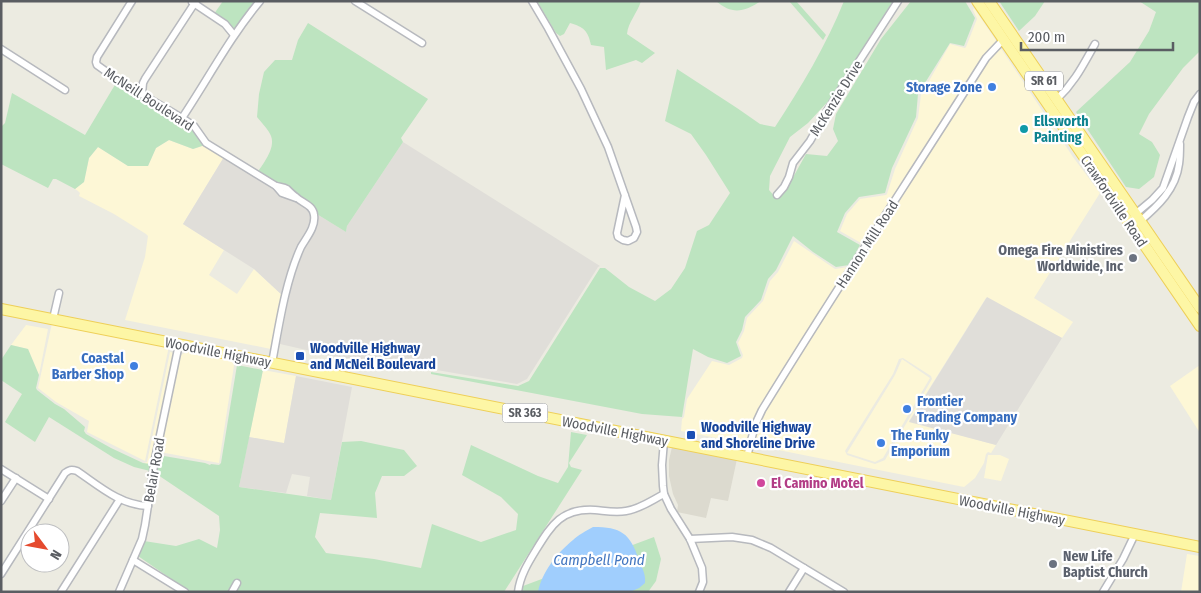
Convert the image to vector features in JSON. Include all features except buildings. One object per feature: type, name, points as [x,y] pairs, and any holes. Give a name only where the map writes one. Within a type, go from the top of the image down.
[{"type":"main road","name":"Crawfordville Road","points":[[977,1],[1086,160],[1200,308]]},
{"type":"main road","name":"Crawfordville Road","points":[[989,1],[1107,172],[1134,221],[1200,326]]},
{"type":"main road","points":[[1005,24],[1004,40],[1022,48]]},
{"type":"main road","points":[[1065,130],[1086,142]]},
{"type":"main road","points":[[1086,160],[1097,164],[1107,172]]},
{"type":"main road","name":"Woodville Highway","points":[[1,309],[1200,546]]},
{"type":"street","name":"McNeill Boulevard","points":[[132,1],[102,47],[96,62],[97,65],[194,126],[206,143],[276,186],[287,189],[296,198],[310,207],[314,215],[313,226],[292,270],[272,363]]},
{"type":"street","points":[[182,118],[234,35],[260,1]]},
{"type":"street","points":[[355,1],[422,43]]},
{"type":"street","points":[[532,1],[580,88],[608,147],[625,195],[636,227],[637,232],[634,238],[628,241],[618,237],[617,232],[625,195]]},
{"type":"street","name":"McKenzie Drive","points":[[776,195],[784,187],[793,163],[810,141],[827,111],[898,1]]},
{"type":"street","points":[[142,94],[145,78],[194,2],[225,24],[234,35]]},
{"type":"street","name":"Hannon Mill Road","points":[[747,457],[762,410],[986,58],[1004,40]]},
{"type":"street","points":[[1056,99],[1076,77],[1095,44]]},
{"type":"street","points":[[1,49],[65,90]]},
{"type":"street","points":[[1134,221],[1161,202],[1169,192],[1169,182],[1181,135],[1200,94]]},
{"type":"street","points":[[53,319],[59,294]]},
{"type":"street","name":"Belair Road","points":[[119,592],[142,539],[155,459],[179,344]]},
{"type":"street","points":[[664,441],[662,478],[664,494],[690,539],[703,572],[703,582],[699,592]]},
{"type":"street","points":[[1,469],[49,499]]},
{"type":"street","points":[[1,574],[68,470],[73,470],[120,499],[137,506],[148,506]]},
{"type":"street","points":[[1,501],[16,478]]},
{"type":"street","points":[[518,592],[524,569],[546,534],[563,516],[584,510],[627,511],[641,507],[664,494]]},
{"type":"street","points":[[61,592],[120,499]]},
{"type":"street","points":[[1103,592],[1123,559],[1135,534]]},
{"type":"street","points":[[690,539],[732,537],[752,540],[771,548],[844,592]]},
{"type":"street","points":[[133,560],[185,592]]},
{"type":"street","points":[[789,592],[804,568]]},
{"type":"street","points":[[232,592],[237,583]]},
{"type":"shaded area","points":[[974,8],[997,42],[984,56],[862,246],[861,243],[840,231],[847,214],[860,199],[887,194],[895,169],[918,118],[921,95],[950,44],[966,47],[977,19]]},
{"type":"shaded area","points":[[1000,47],[1073,157],[1100,193],[1034,298],[1073,322],[1062,338],[986,298],[909,421],[996,445],[991,453],[988,452],[986,454],[984,463],[975,478],[964,487],[753,445],[758,426],[772,400],[989,59]],"holes":[[[903,358],[931,376],[932,379],[885,460],[875,464],[847,455],[845,451],[893,374],[899,359]]]},
{"type":"shaded area","points":[[169,140],[193,149],[205,145],[224,157],[183,224],[224,250],[209,275],[237,294],[254,269],[283,296],[271,349],[125,320],[145,257],[148,236],[114,214],[79,196],[80,193],[75,189],[84,182],[89,158],[98,147],[128,166],[148,166],[156,148]]},
{"type":"shaded area","points":[[403,142],[600,266],[527,379],[517,384],[431,369],[337,357],[280,344],[295,270],[309,238],[304,235],[296,252],[283,296],[254,269],[183,224],[224,157],[346,232],[347,226]]},
{"type":"shaded area","points":[[794,241],[835,269],[848,267],[760,408],[747,444],[681,431],[687,399],[712,361],[729,365],[742,358],[743,355],[738,343],[744,331],[747,318],[763,301],[770,281],[778,272]]},
{"type":"shaded area","points":[[987,297],[1062,338],[996,445],[909,422]]},
{"type":"shaded area","points":[[52,323],[169,346],[145,461],[87,432],[89,421],[56,402],[38,388]]},
{"type":"shaded area","points":[[26,325],[48,329],[39,375],[28,349],[11,345]]},
{"type":"shaded area","points":[[187,351],[235,359],[219,463],[160,452],[180,356]]},
{"type":"shaded area","points":[[170,352],[174,353],[151,464],[146,464],[144,463],[147,462]]},
{"type":"shaded area","points":[[902,359],[930,378],[883,458],[875,462],[847,453],[895,375]]},
{"type":"shaded area","points":[[1200,365],[1200,433],[1170,386]]},
{"type":"shaded area","points":[[263,370],[296,376],[284,444],[249,437]]},
{"type":"shaded area","points":[[296,376],[352,387],[331,500],[307,496],[310,477],[292,474],[286,493],[239,487],[249,437],[284,443]]},
{"type":"shaded area","points":[[672,447],[737,459],[728,501],[711,498],[706,518],[677,512],[678,505],[673,494],[669,476],[669,460]]},
{"type":"shaded area","points":[[988,455],[1000,455],[1009,459],[1001,481],[984,478]]},
{"type":"shaded area","points":[[1187,554],[1200,556],[1200,592],[1181,592]]},
{"type":"green space","points":[[223,1],[256,1],[238,31],[214,14]]},
{"type":"green space","points":[[537,1],[641,1],[629,25],[627,34],[655,53],[642,63],[636,60],[606,70],[604,47],[591,45],[585,30],[570,23],[564,34],[560,36],[556,33]]},
{"type":"green space","points":[[716,1],[761,1],[744,10],[733,10]]},
{"type":"green space","points":[[789,1],[796,1],[826,35],[823,40]]},
{"type":"green space","points":[[844,1],[893,1],[832,97],[808,123],[790,137],[770,176],[769,190],[776,198],[791,181],[806,154],[827,156],[838,141],[833,129],[836,114],[881,39],[911,1],[965,1],[975,18],[964,46],[950,43],[918,94],[916,117],[892,168],[885,193],[859,197],[845,213],[837,232],[860,245],[849,265],[836,267],[793,236],[776,270],[768,279],[761,300],[745,317],[742,330],[736,342],[741,356],[727,363],[708,357],[693,349],[682,417],[642,414],[431,374],[431,372],[518,386],[529,381],[600,268],[605,268],[629,287],[655,301],[671,289],[685,268],[697,231],[709,225],[730,193],[691,134],[665,121],[677,69],[760,124],[775,127],[812,66]]},
{"type":"green space","points":[[999,1],[1045,1],[1035,16],[1019,31]]},
{"type":"green space","points":[[1139,1],[1200,1],[1200,51],[1183,68],[1149,114],[1139,134],[1152,142],[1160,155],[1154,177],[1139,189],[1126,187],[1076,112],[1130,62],[1149,31],[1156,12]]},
{"type":"green space","points":[[308,23],[428,99],[401,138],[403,142],[347,226],[346,232],[255,176],[268,157],[272,146],[270,134],[257,117],[259,94],[264,72],[275,60],[292,60],[298,40]]},
{"type":"green space","points":[[119,78],[199,133],[205,145],[193,149],[169,140],[156,148],[148,166],[128,166],[98,147],[89,158],[84,182],[75,189],[56,179],[53,179],[48,188],[1,164],[1,127],[5,123],[12,93],[85,135]]},
{"type":"green space","points":[[11,345],[28,349],[39,375],[37,390],[85,427],[84,431],[86,434],[143,463],[151,464],[150,471],[134,467],[114,458],[49,417],[35,442],[5,422],[22,394],[1,380],[1,360]]},
{"type":"green space","points":[[237,365],[263,370],[239,487],[331,500],[342,442],[361,441],[404,450],[417,466],[404,476],[382,476],[375,493],[377,518],[320,513],[315,537],[326,553],[374,559],[421,568],[432,524],[481,542],[516,530],[518,514],[501,497],[462,475],[471,445],[538,476],[558,483],[568,467],[571,432],[587,435],[569,463],[571,467],[582,470],[504,592],[190,592],[138,556],[144,541],[176,546],[199,539],[217,548],[220,530],[219,516],[155,473],[158,455],[210,465],[219,465],[221,463]]},
{"type":"green space","name":"Campbell Pond","points":[[654,537],[661,559],[656,581],[648,592],[522,592],[523,586]]},
{"type":"water","name":"Campbell Pond","points":[[593,527],[611,528],[623,533],[628,538],[636,551],[645,577],[645,583],[630,592],[538,592],[543,577],[556,557],[575,538]]},
{"type":"place","name":"Storage Zone","points":[[992,87]]},
{"type":"place","name":"Ellsworth Painting","points":[[1024,129]]},
{"type":"place","name":"Omega Fire Ministires Worldwide, Inc","points":[[1133,258]]},
{"type":"place","name":"Woodville Highway and McNeil Boulevard","points":[[300,356]]},
{"type":"place","name":"Coastal Barber Shop","points":[[134,366]]},
{"type":"place","name":"Frontier Trading Company","points":[[907,409]]},
{"type":"place","name":"Woodville Highway and Shoreline Drive","points":[[691,435]]},
{"type":"place","name":"The Funky Emporium","points":[[881,443]]},
{"type":"place","name":"El Camino Motel","points":[[761,483]]},
{"type":"place","name":"New Life Baptist Church","points":[[1053,564]]}]
